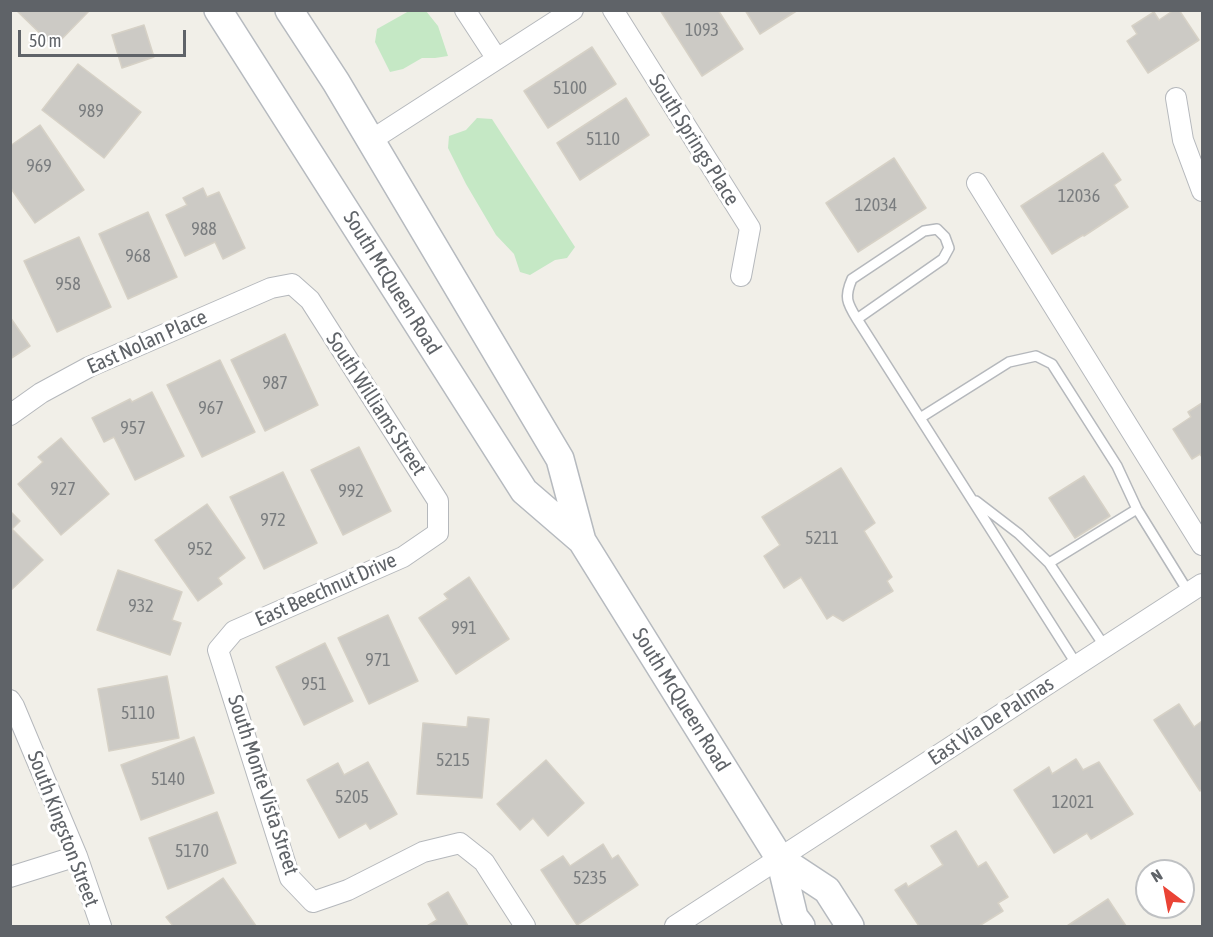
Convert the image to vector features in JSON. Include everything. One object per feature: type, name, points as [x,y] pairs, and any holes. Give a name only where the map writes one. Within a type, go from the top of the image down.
[{"type":"main road","name":"South McQueen Road","points":[[218,10],[524,491],[582,541]]},
{"type":"main road","name":"South McQueen Road","points":[[289,10],[336,82],[560,459],[582,541],[780,859],[795,916],[801,927]]},
{"type":"main road","name":"South McQueen Road","points":[[780,859],[827,890],[850,927]]},
{"type":"street","points":[[465,10],[497,59]]},
{"type":"street","points":[[370,141],[573,10]]},
{"type":"street","name":"South Springs Place","points":[[613,10],[750,228],[741,276]]},
{"type":"street","points":[[1176,98],[1183,140],[1203,191]]},
{"type":"street","points":[[977,183],[1203,545]]},
{"type":"street","name":"East Nolan Place","points":[[10,416],[41,393],[89,367],[271,288],[292,284]]},
{"type":"street","name":"South Williams Street","points":[[292,284],[310,300],[438,501],[438,533]]},
{"type":"street","name":"East Beechnut Drive","points":[[218,650],[234,631],[403,557],[438,533]]},
{"type":"street","name":"East Via De Palmas","points":[[675,927],[1196,588]]},
{"type":"street","name":"South Monte Vista Street","points":[[218,650],[290,878],[313,902],[348,890],[423,852],[460,843],[484,862],[525,927]]},
{"type":"street","name":"South Kingston Street","points":[[10,700],[15,706],[77,856],[100,927]]},
{"type":"street","points":[[10,877],[77,856]]},
{"type":"lane","points":[[857,319],[943,259],[949,248],[945,237],[938,229],[924,231],[852,279],[846,292],[849,306],[857,319],[920,418],[969,496],[1077,665]]},
{"type":"lane","points":[[920,418],[1009,362],[1036,356],[1052,364],[1117,466],[1137,508],[1196,588]]},
{"type":"lane","points":[[969,496],[1019,534],[1050,563],[1104,647]]},
{"type":"lane","points":[[1050,563],[1137,508]]},
{"type":"green space","points":[[409,11],[426,11],[438,26],[448,56],[422,58],[403,69],[390,72],[375,42],[377,29]]},
{"type":"green space","points":[[477,118],[492,119],[575,247],[567,258],[555,260],[530,275],[520,272],[514,254],[496,235],[448,148],[449,136],[466,130]]},
{"type":"building","points":[[16,10],[90,10],[54,47]]},
{"type":"building","points":[[660,10],[718,10],[743,49],[702,76]]},
{"type":"building","points":[[745,10],[798,10],[760,34]]},
{"type":"building","points":[[1174,10],[1179,10],[1199,40],[1148,73],[1127,41],[1137,34],[1132,26],[1154,12],[1159,20]]},
{"type":"building","points":[[144,25],[154,57],[122,68],[112,35]]},
{"type":"building","points":[[592,47],[616,84],[548,128],[524,91]]},
{"type":"building","points":[[78,64],[141,112],[104,158],[42,110]]},
{"type":"building","points":[[626,98],[649,135],[580,180],[557,143]]},
{"type":"building","points":[[40,125],[84,190],[35,223],[10,187],[10,146]]},
{"type":"building","points":[[1103,153],[1121,180],[1114,185],[1128,207],[1052,254],[1021,206]]},
{"type":"building","points":[[894,158],[926,208],[858,252],[826,203]]},
{"type":"building","points":[[203,188],[207,197],[219,192],[245,248],[223,259],[215,242],[185,256],[166,215],[187,205],[183,198]]},
{"type":"building","points":[[148,212],[177,277],[128,299],[99,234]]},
{"type":"building","points":[[79,237],[111,307],[57,332],[24,261]]},
{"type":"building","points":[[10,317],[30,346],[10,359]]},
{"type":"building","points":[[285,334],[318,405],[265,431],[231,360]]},
{"type":"building","points":[[220,360],[255,432],[202,457],[167,385]]},
{"type":"building","points":[[152,392],[184,456],[135,480],[114,437],[104,442],[92,418],[130,399],[132,402]]},
{"type":"building","points":[[1202,403],[1202,457],[1200,454],[1192,459],[1173,429],[1191,417],[1188,412]]},
{"type":"building","points":[[61,438],[109,494],[61,535],[18,484],[43,462],[38,457]]},
{"type":"building","points":[[359,447],[391,511],[343,535],[311,470]]},
{"type":"building","points":[[841,468],[875,523],[864,531],[892,577],[887,581],[893,591],[843,621],[833,615],[827,619],[801,577],[784,588],[764,556],[780,545],[762,517]]},
{"type":"building","points":[[283,472],[317,543],[264,569],[230,497]]},
{"type":"building","points":[[1084,476],[1110,516],[1075,538],[1049,498]]},
{"type":"building","points":[[207,504],[245,558],[218,578],[222,584],[198,601],[155,540]]},
{"type":"building","points":[[10,511],[20,521],[12,529],[43,560],[10,591]]},
{"type":"building","points":[[118,570],[182,592],[172,620],[181,623],[170,655],[97,630]]},
{"type":"building","points":[[469,577],[509,639],[456,674],[419,618],[448,599],[444,594]]},
{"type":"building","points":[[388,615],[418,681],[369,704],[338,638]]},
{"type":"building","points":[[325,643],[353,701],[304,725],[276,667]]},
{"type":"building","points":[[167,676],[179,738],[109,751],[98,689]]},
{"type":"building","points":[[1179,704],[1194,727],[1202,721],[1202,789],[1200,791],[1154,720]]},
{"type":"building","points":[[468,717],[489,719],[482,798],[417,794],[423,723],[467,727]]},
{"type":"building","points":[[194,737],[214,793],[141,820],[121,765]]},
{"type":"building","points":[[1076,759],[1083,770],[1099,762],[1133,814],[1091,839],[1087,833],[1054,853],[1014,790],[1049,767],[1052,774]]},
{"type":"building","points":[[546,760],[584,803],[548,836],[533,818],[520,830],[497,804]]},
{"type":"building","points":[[368,762],[397,814],[370,829],[366,823],[339,838],[307,780],[338,763],[344,775]]},
{"type":"building","points":[[217,812],[236,863],[168,889],[149,838]]},
{"type":"building","points":[[956,831],[978,867],[986,862],[1008,897],[998,903],[1003,911],[979,926],[919,926],[895,890],[906,883],[908,887],[943,865],[931,846]]},
{"type":"building","points":[[603,844],[612,859],[618,855],[638,885],[577,925],[541,870],[563,856],[570,866]]},
{"type":"building","points":[[223,878],[256,926],[173,926],[166,917]]},
{"type":"building","points":[[448,892],[468,926],[427,926],[437,920],[428,904]]},
{"type":"building","points":[[1108,899],[1126,926],[1067,926]]}]
